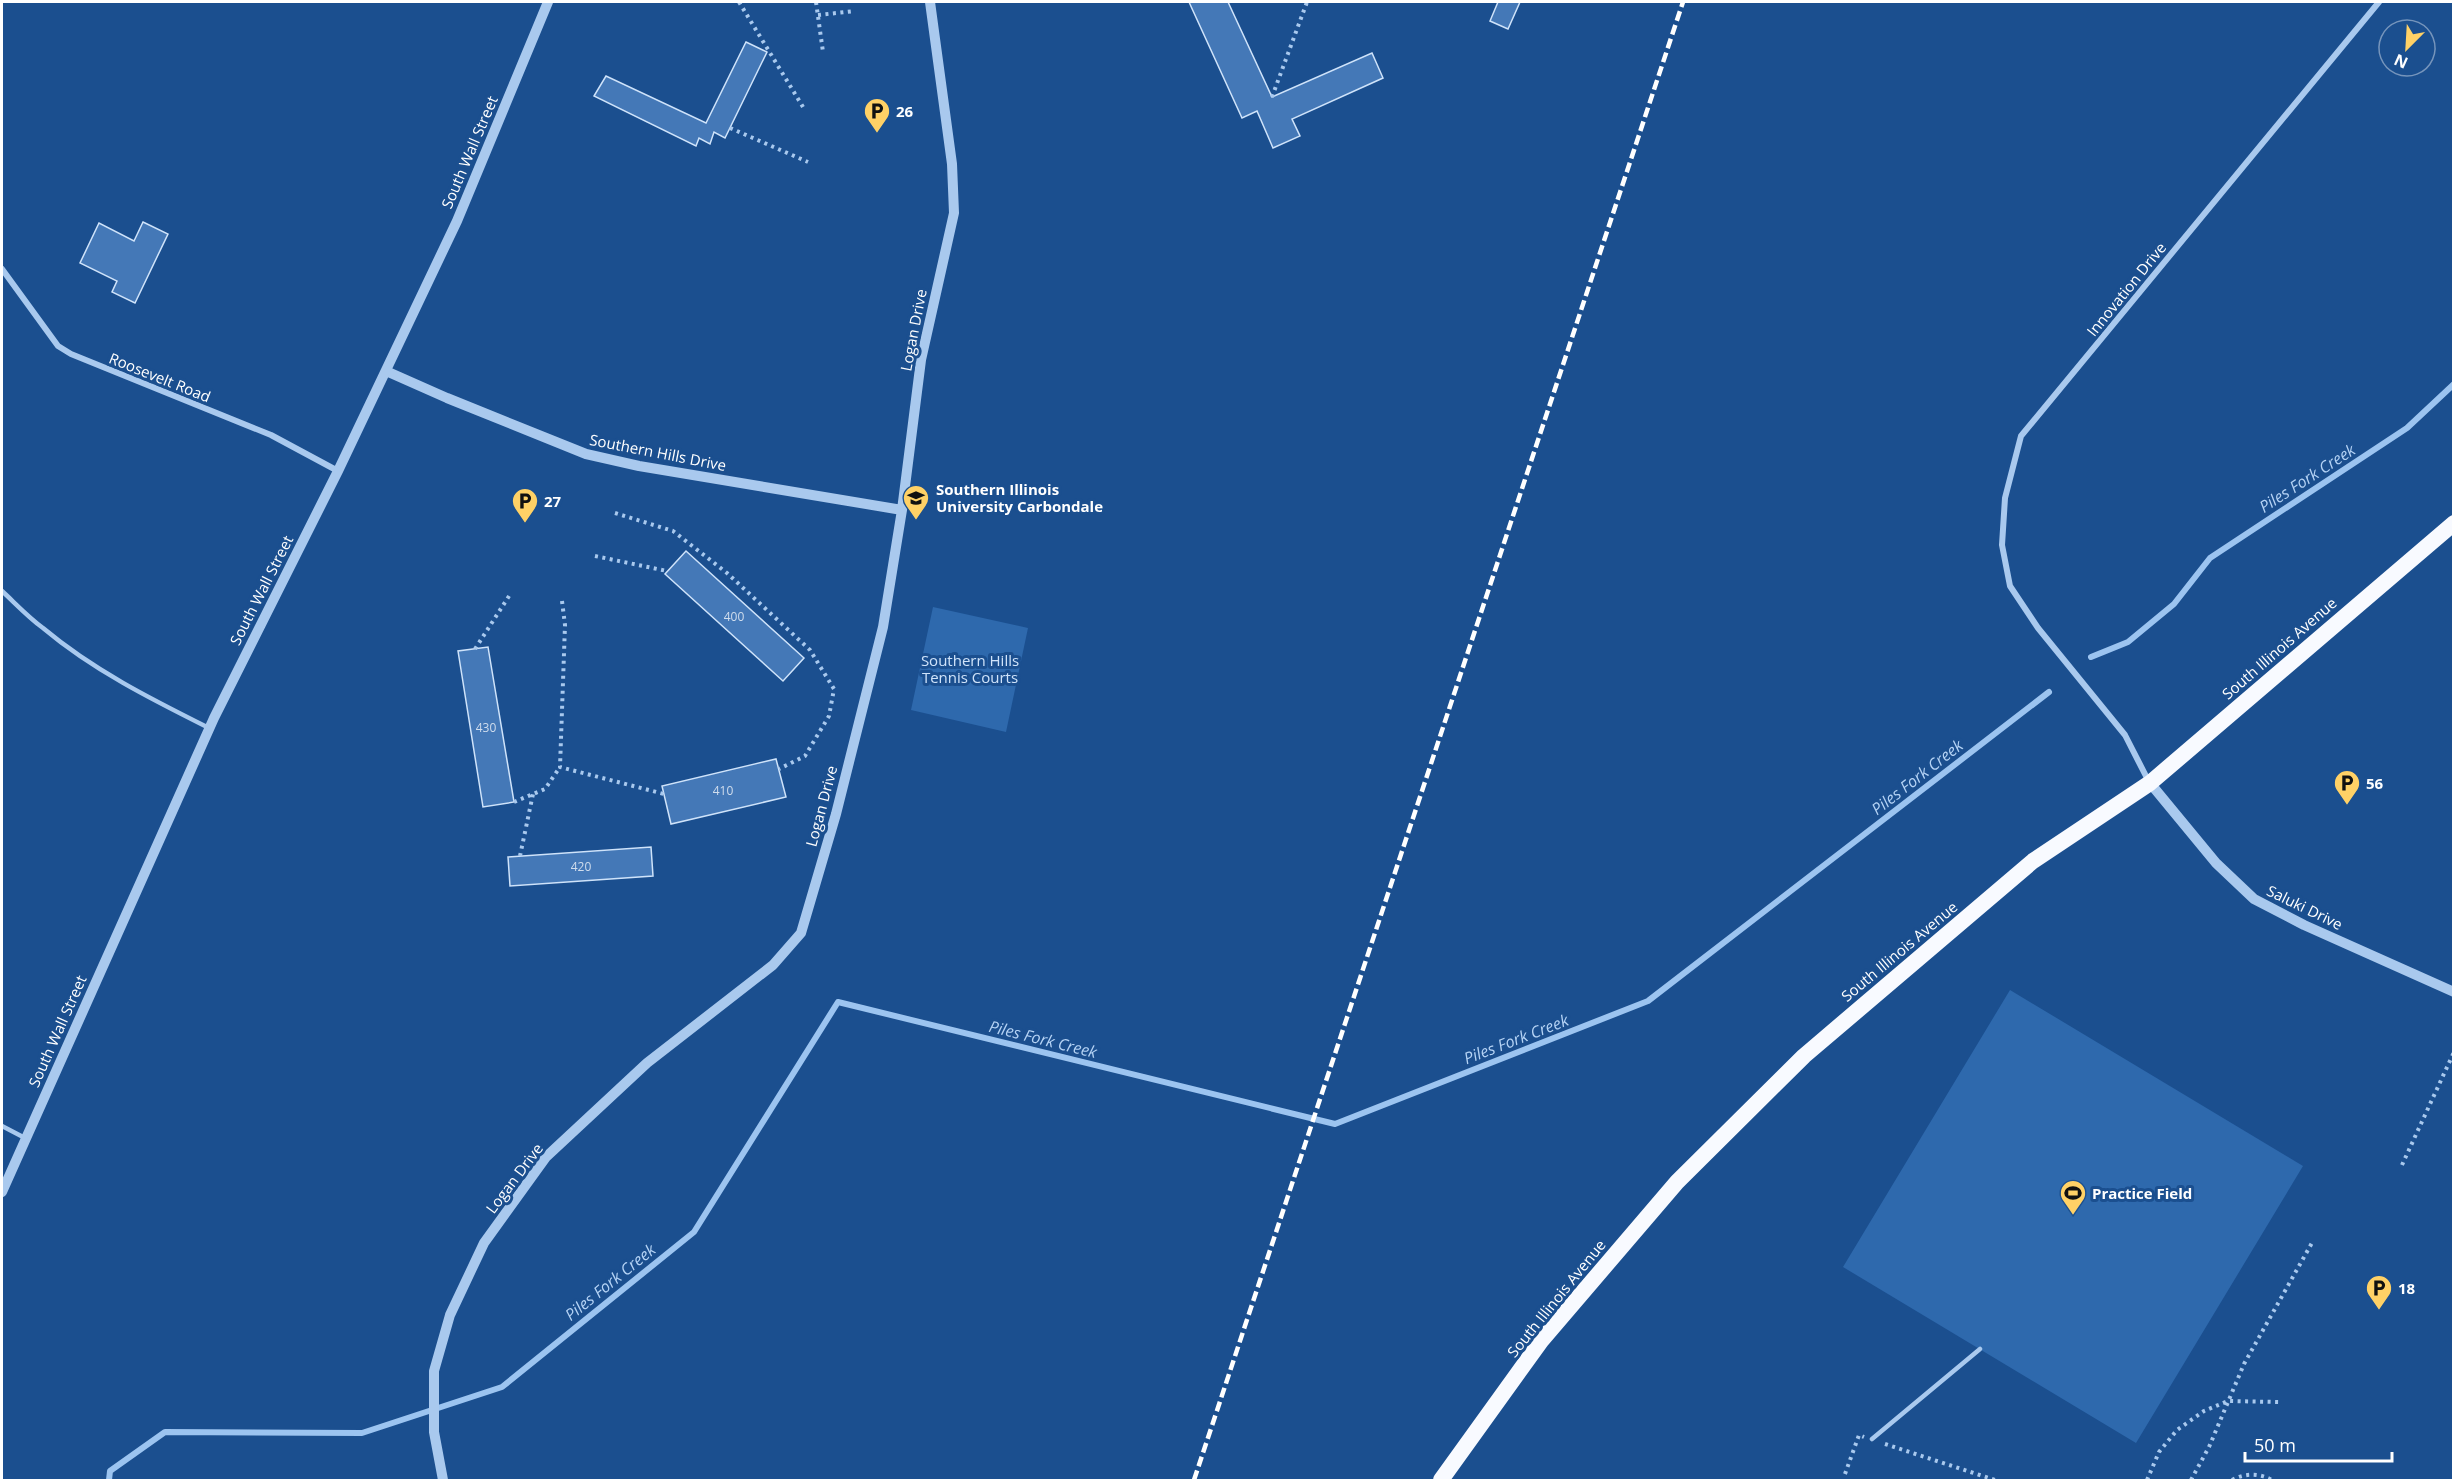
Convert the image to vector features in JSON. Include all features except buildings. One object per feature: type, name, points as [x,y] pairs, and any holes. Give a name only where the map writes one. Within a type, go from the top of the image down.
[{"type":"highway","name":"South Illinois Avenue","points":[[1441,1480],[1549,1332],[1677,1182],[1804,1056],[2033,861],[2150,783],[2454,523]]},
{"type":"street","name":"South Wall Street","points":[[2,1192],[209,729],[338,471],[457,220],[548,2]]},
{"type":"street","name":"Logan Drive","points":[[442,1480],[434,1432],[434,1371],[450,1316],[484,1243],[546,1157],[647,1063],[773,965],[801,933],[836,814],[883,627],[902,510],[921,360],[954,213],[952,164],[930,2]]},
{"type":"street","name":"Innovation Drive","points":[[2150,783],[2125,735],[2038,628],[2010,586],[2002,545],[2005,498],[2021,436],[2379,2]]},
{"type":"street","name":"Roosevelt Road","points":[[2,269],[58,346],[71,354],[271,435],[338,471]]},
{"type":"street","name":"Southern Hills Drive","points":[[386,370],[447,398],[586,454],[639,466],[902,510]]},
{"type":"street","name":"Saluki Drive","points":[[2150,783],[2216,864],[2254,899],[2304,926],[2454,992]]},
{"type":"lane","points":[[2,591],[43,629],[80,655],[124,684],[209,729]]},
{"type":"lane","points":[[2,1126],[26,1138]]},
{"type":"lane","points":[[1872,1439],[1980,1349]]},
{"type":"path","points":[[739,2],[803,107]]},
{"type":"path","points":[[816,2],[824,52]]},
{"type":"path","points":[[1272,98],[1307,2]]},
{"type":"path","points":[[818,15],[855,11]]},
{"type":"path","points":[[730,128],[808,162]]},
{"type":"path","points":[[615,513],[673,531],[728,573],[810,650],[834,689],[829,716],[805,756],[779,769]]},
{"type":"path","points":[[595,556],[667,571]]},
{"type":"path","points":[[475,649],[511,592]]},
{"type":"path","points":[[514,802],[545,789],[560,767],[565,625],[562,601]]},
{"type":"path","points":[[560,767],[664,794]]},
{"type":"path","points":[[520,856],[533,794]]},
{"type":"path","points":[[2402,1165],[2454,1052]]},
{"type":"path","points":[[2191,1480],[2209,1447],[2244,1364],[2313,1241]]},
{"type":"path","points":[[2147,1480],[2159,1452],[2177,1430],[2204,1411],[2228,1401],[2279,1402]]},
{"type":"path","points":[[1845,1474],[1859,1435],[1995,1480]]},
{"type":"path","points":[[2232,1480],[2248,1474],[2264,1476],[2272,1480]]},
{"type":"green space","name":"Southern Hills Tennis Courts","points":[[933,607],[1028,628],[1006,732],[911,710]]},
{"type":"green space","name":"Practice Field","points":[[2010,990],[2303,1166],[2136,1443],[1843,1267]]},
{"type":"waterway","name":"Piles Fork Creek","points":[[2091,657],[2128,642],[2174,604],[2210,558],[2407,428],[2454,384]]},
{"type":"waterway","name":"Piles Fork Creek","points":[[109,1480],[110,1471],[165,1432],[362,1433],[502,1387],[694,1232],[838,1002],[1335,1124],[1648,1001],[2049,692]]},
{"type":"railway","points":[[1194,1480],[1683,2]]},
{"type":"place","name":"26","points":[[877,134]]},
{"type":"place","name":"Southern Illinois University Carbondale","points":[[916,521]]},
{"type":"place","name":"27","points":[[525,524]]},
{"type":"place","name":"56","points":[[2347,806]]},
{"type":"place","name":"Practice Field","points":[[2073,1216]]},
{"type":"place","name":"18","points":[[2379,1311]]}]
